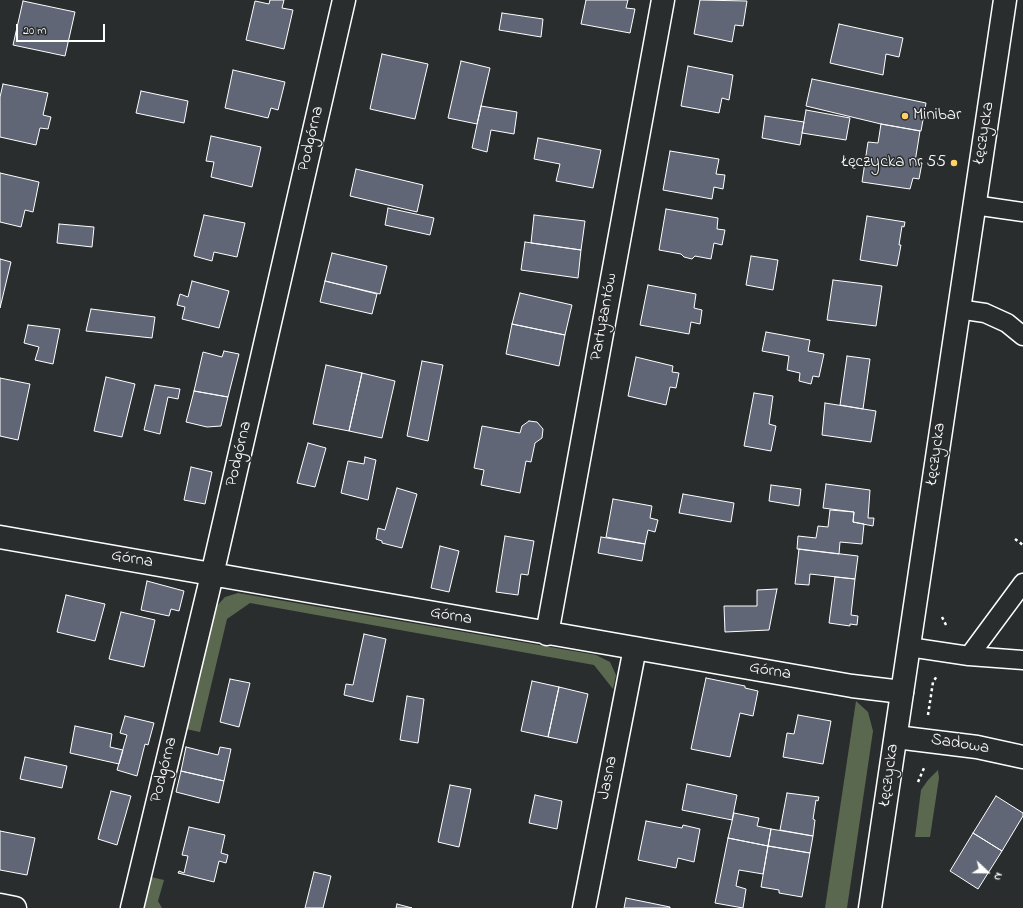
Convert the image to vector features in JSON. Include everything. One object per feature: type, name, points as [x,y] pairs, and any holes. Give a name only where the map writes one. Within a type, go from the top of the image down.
[{"type":"street","name":"Podgórna","points":[[132,908],[212,575],[344,0]]},
{"type":"street","name":"Partyzantów","points":[[547,634],[663,0]]},
{"type":"street","name":"Łęczycka","points":[[870,908],[1005,0]]},
{"type":"street","name":"Górna","points":[[0,537],[547,634],[852,686],[902,692]]},
{"type":"street","name":"Jasna","points":[[584,908],[635,648]]},
{"type":"street","name":"Sadowa","points":[[896,737],[977,747],[1023,757]]},
{"type":"street","points":[[0,905],[15,908]]},
{"type":"lane","points":[[974,205],[1023,212]]},
{"type":"lane","points":[[958,309],[985,314],[1007,323],[1023,336]]},
{"type":"lane","points":[[969,656],[1023,583]]},
{"type":"lane","points":[[909,647],[969,656],[1023,660]]},
{"type":"path","points":[[1015,539],[1023,545]]},
{"type":"path","points":[[928,716],[933,682],[943,671]]},
{"type":"green space","points":[[238,593],[596,655],[610,662],[616,675],[613,689],[594,665],[250,603],[227,619],[200,732],[186,729],[215,608],[225,597]]},
{"type":"green space","points":[[856,701],[868,712],[873,731],[847,908],[825,908]]},
{"type":"green space","points":[[938,770],[939,778],[930,837],[915,837],[921,790]]},
{"type":"green space","points":[[151,877],[164,880],[158,901],[162,908],[143,908]]},
{"type":"building","points":[[270,0],[284,0],[282,8],[293,10],[284,49],[246,40],[255,1],[269,4]]},
{"type":"building","points":[[586,0],[628,0],[626,8],[635,9],[630,33],[581,24]]},
{"type":"building","points":[[700,0],[747,1],[743,26],[735,25],[732,42],[694,34]]},
{"type":"building","points":[[23,1],[75,12],[65,56],[13,45]]},
{"type":"building","points":[[502,13],[543,19],[541,37],[499,30]]},
{"type":"building","points":[[839,24],[903,38],[899,57],[886,54],[883,75],[830,63]]},
{"type":"building","points":[[382,54],[428,64],[415,119],[370,109]]},
{"type":"building","points":[[461,61],[490,68],[477,124],[448,118]]},
{"type":"building","points":[[688,66],[733,75],[729,100],[722,98],[719,113],[681,106]]},
{"type":"building","points":[[233,70],[285,82],[278,110],[271,108],[268,118],[225,108]]},
{"type":"building","points":[[812,79],[926,103],[921,131],[881,124],[806,106]]},
{"type":"building","points":[[3,84],[48,93],[43,115],[51,117],[48,129],[40,128],[36,145],[0,137],[0,97]]},
{"type":"building","points":[[141,91],[188,101],[184,123],[136,113]]},
{"type":"building","points":[[481,106],[517,112],[514,134],[491,130],[487,152],[472,148]]},
{"type":"building","points":[[806,110],[850,118],[846,140],[802,133]]},
{"type":"building","points":[[765,116],[804,122],[800,145],[762,138]]},
{"type":"building","points":[[881,124],[920,131],[915,162],[922,163],[919,179],[913,178],[910,189],[862,182],[868,142],[878,143]]},
{"type":"building","points":[[211,136],[261,147],[252,187],[211,177],[214,162],[206,161]]},
{"type":"building","points":[[538,138],[601,150],[593,188],[556,181],[560,164],[534,159]]},
{"type":"building","points":[[670,151],[719,159],[716,174],[725,175],[723,189],[714,187],[712,199],[663,190]]},
{"type":"building","points":[[356,169],[423,185],[417,212],[350,196]]},
{"type":"building","points":[[0,173],[39,182],[33,212],[25,210],[21,227],[0,222]]},
{"type":"building","points":[[388,208],[434,218],[430,235],[385,225]]},
{"type":"building","points":[[666,209],[718,218],[717,229],[725,230],[722,245],[714,243],[711,259],[695,256],[692,259],[684,257],[681,254],[659,250]]},
{"type":"building","points":[[204,215],[245,223],[237,257],[214,252],[212,261],[194,256]]},
{"type":"building","points":[[534,215],[585,221],[581,250],[531,243]]},
{"type":"building","points":[[867,216],[905,222],[904,227],[902,226],[899,245],[901,245],[897,266],[860,260]]},
{"type":"building","points":[[59,224],[94,227],[92,247],[57,243]]},
{"type":"building","points":[[525,242],[581,250],[578,278],[521,270]]},
{"type":"building","points":[[332,253],[387,266],[380,294],[325,281]]},
{"type":"building","points":[[751,256],[778,260],[773,290],[746,285]]},
{"type":"building","points":[[0,259],[11,262],[0,308]]},
{"type":"building","points":[[833,280],[882,286],[876,326],[827,320]]},
{"type":"building","points":[[192,281],[229,291],[219,328],[182,319],[185,307],[177,305],[180,294],[188,297]]},
{"type":"building","points":[[325,281],[377,294],[372,314],[320,302]]},
{"type":"building","points":[[648,285],[696,294],[694,308],[702,310],[700,324],[691,322],[689,334],[640,325]]},
{"type":"building","points":[[520,293],[572,305],[565,335],[512,324]]},
{"type":"building","points":[[91,309],[155,317],[152,338],[86,331]]},
{"type":"building","points":[[512,324],[565,335],[559,366],[506,354]]},
{"type":"building","points":[[28,325],[60,329],[53,364],[35,360],[39,347],[24,343]]},
{"type":"building","points":[[766,332],[810,340],[808,351],[824,354],[819,377],[813,376],[811,384],[799,381],[800,373],[787,370],[789,356],[762,351]]},
{"type":"building","points":[[224,351],[239,354],[228,397],[194,391],[203,352],[222,357]]},
{"type":"building","points":[[847,356],[870,359],[863,409],[840,405]]},
{"type":"building","points":[[636,357],[673,366],[672,372],[679,373],[676,388],[670,387],[666,405],[628,396]]},
{"type":"building","points":[[422,361],[443,365],[428,441],[407,436]]},
{"type":"building","points":[[326,365],[362,373],[349,431],[313,424]]},
{"type":"building","points":[[362,373],[395,381],[382,438],[349,431]]},
{"type":"building","points":[[106,377],[135,384],[122,437],[94,431]]},
{"type":"building","points":[[0,378],[30,384],[18,440],[0,436]]},
{"type":"building","points":[[155,385],[180,389],[178,399],[168,397],[160,434],[144,430]]},
{"type":"building","points":[[194,391],[228,397],[221,426],[207,427],[186,422]]},
{"type":"building","points":[[754,393],[773,396],[769,424],[776,426],[771,451],[744,446]]},
{"type":"building","points":[[825,403],[876,411],[871,442],[822,435]]},
{"type":"building","points":[[529,421],[537,422],[543,429],[542,438],[535,443],[531,462],[526,461],[520,493],[481,485],[484,470],[474,468],[482,426],[520,433],[522,426]]},
{"type":"building","points":[[308,443],[326,448],[315,487],[297,483]]},
{"type":"building","points":[[365,457],[376,460],[368,500],[341,493],[348,461],[364,464]]},
{"type":"building","points":[[191,467],[212,472],[205,504],[184,500]]},
{"type":"building","points":[[826,484],[870,490],[868,518],[874,518],[873,526],[853,522],[854,512],[823,508]]},
{"type":"building","points":[[771,485],[801,489],[799,506],[769,501]]},
{"type":"building","points":[[397,488],[417,494],[402,548],[382,543],[382,541],[376,539],[378,528],[385,530]]},
{"type":"building","points":[[683,494],[734,503],[731,522],[679,513]]},
{"type":"building","points":[[613,499],[652,506],[650,518],[658,520],[655,532],[648,530],[645,544],[606,537]]},
{"type":"building","points":[[830,510],[854,512],[853,522],[864,524],[862,544],[840,542],[839,554],[797,549],[798,536],[816,538],[818,526],[828,527]]},
{"type":"building","points":[[505,536],[534,541],[528,575],[521,574],[518,595],[496,592]]},
{"type":"building","points":[[601,537],[645,544],[642,561],[598,553]]},
{"type":"building","points":[[440,546],[459,551],[449,592],[431,588]]},
{"type":"building","points":[[799,549],[858,556],[855,579],[810,574],[809,585],[795,584]]},
{"type":"building","points":[[835,577],[855,579],[851,615],[858,616],[857,625],[850,624],[850,626],[829,623]]},
{"type":"building","points":[[147,581],[184,591],[179,611],[171,609],[169,616],[141,610]]},
{"type":"building","points":[[777,589],[769,630],[725,632],[724,606],[757,606],[757,590]]},
{"type":"building","points":[[66,595],[105,604],[95,641],[57,632]]},
{"type":"building","points":[[121,612],[155,620],[144,667],[109,659]]},
{"type":"building","points":[[364,634],[386,639],[373,702],[344,695],[346,684],[353,685]]},
{"type":"building","points":[[706,678],[745,686],[745,688],[758,691],[753,716],[740,713],[730,757],[691,749]]},
{"type":"building","points":[[230,679],[250,683],[239,727],[220,722]]},
{"type":"building","points":[[532,681],[559,687],[548,737],[521,731]]},
{"type":"building","points":[[559,687],[588,694],[577,743],[548,737]]},
{"type":"building","points":[[407,696],[424,699],[418,743],[400,740]]},
{"type":"building","points":[[798,715],[831,721],[823,764],[783,757],[787,733],[794,734]]},
{"type":"building","points":[[125,716],[154,723],[148,745],[145,744],[137,776],[117,770],[127,735],[120,733]]},
{"type":"building","points":[[75,726],[112,734],[110,747],[123,750],[119,764],[70,753]]},
{"type":"building","points":[[186,747],[218,755],[220,747],[231,749],[224,781],[181,771]]},
{"type":"building","points":[[25,757],[67,766],[62,788],[20,779]]},
{"type":"building","points":[[181,771],[224,781],[219,803],[176,792]]},
{"type":"building","points":[[687,784],[737,795],[732,820],[682,810]]},
{"type":"building","points":[[450,785],[471,789],[459,847],[438,842]]},
{"type":"building","points":[[111,791],[131,796],[117,845],[98,839]]},
{"type":"building","points":[[787,793],[819,797],[818,801],[816,800],[813,819],[815,820],[813,836],[780,830]]},
{"type":"building","points":[[535,795],[562,801],[557,829],[529,823]]},
{"type":"building","points":[[996,796],[1023,813],[1023,816],[1002,851],[973,833]]},
{"type":"building","points":[[734,813],[759,818],[757,826],[771,829],[768,846],[728,838]]},
{"type":"building","points":[[646,821],[682,828],[683,825],[700,829],[694,862],[678,858],[676,868],[638,860]]},
{"type":"building","points":[[189,827],[225,835],[221,853],[228,855],[226,863],[219,861],[214,882],[178,873],[179,871],[184,873],[188,856],[182,855]]},
{"type":"building","points":[[771,829],[813,836],[810,853],[768,846]]},
{"type":"building","points":[[0,831],[35,838],[27,875],[0,870]]},
{"type":"building","points":[[973,833],[1002,851],[978,889],[950,871]]},
{"type":"building","points":[[728,838],[768,846],[763,874],[739,870],[736,886],[746,889],[743,908],[715,903]]},
{"type":"building","points":[[768,846],[810,853],[802,897],[779,893],[779,890],[761,887]]},
{"type":"building","points":[[314,872],[331,876],[323,908],[305,908]]},
{"type":"building","points":[[626,898],[670,907],[670,908],[624,908]]},
{"type":"building","points":[[397,904],[412,908],[396,908]]},
{"type":"place","name":"Minibar","points":[[905,116]]},
{"type":"place","name":"Łęczycka nr 55","points":[[954,163]]}]
